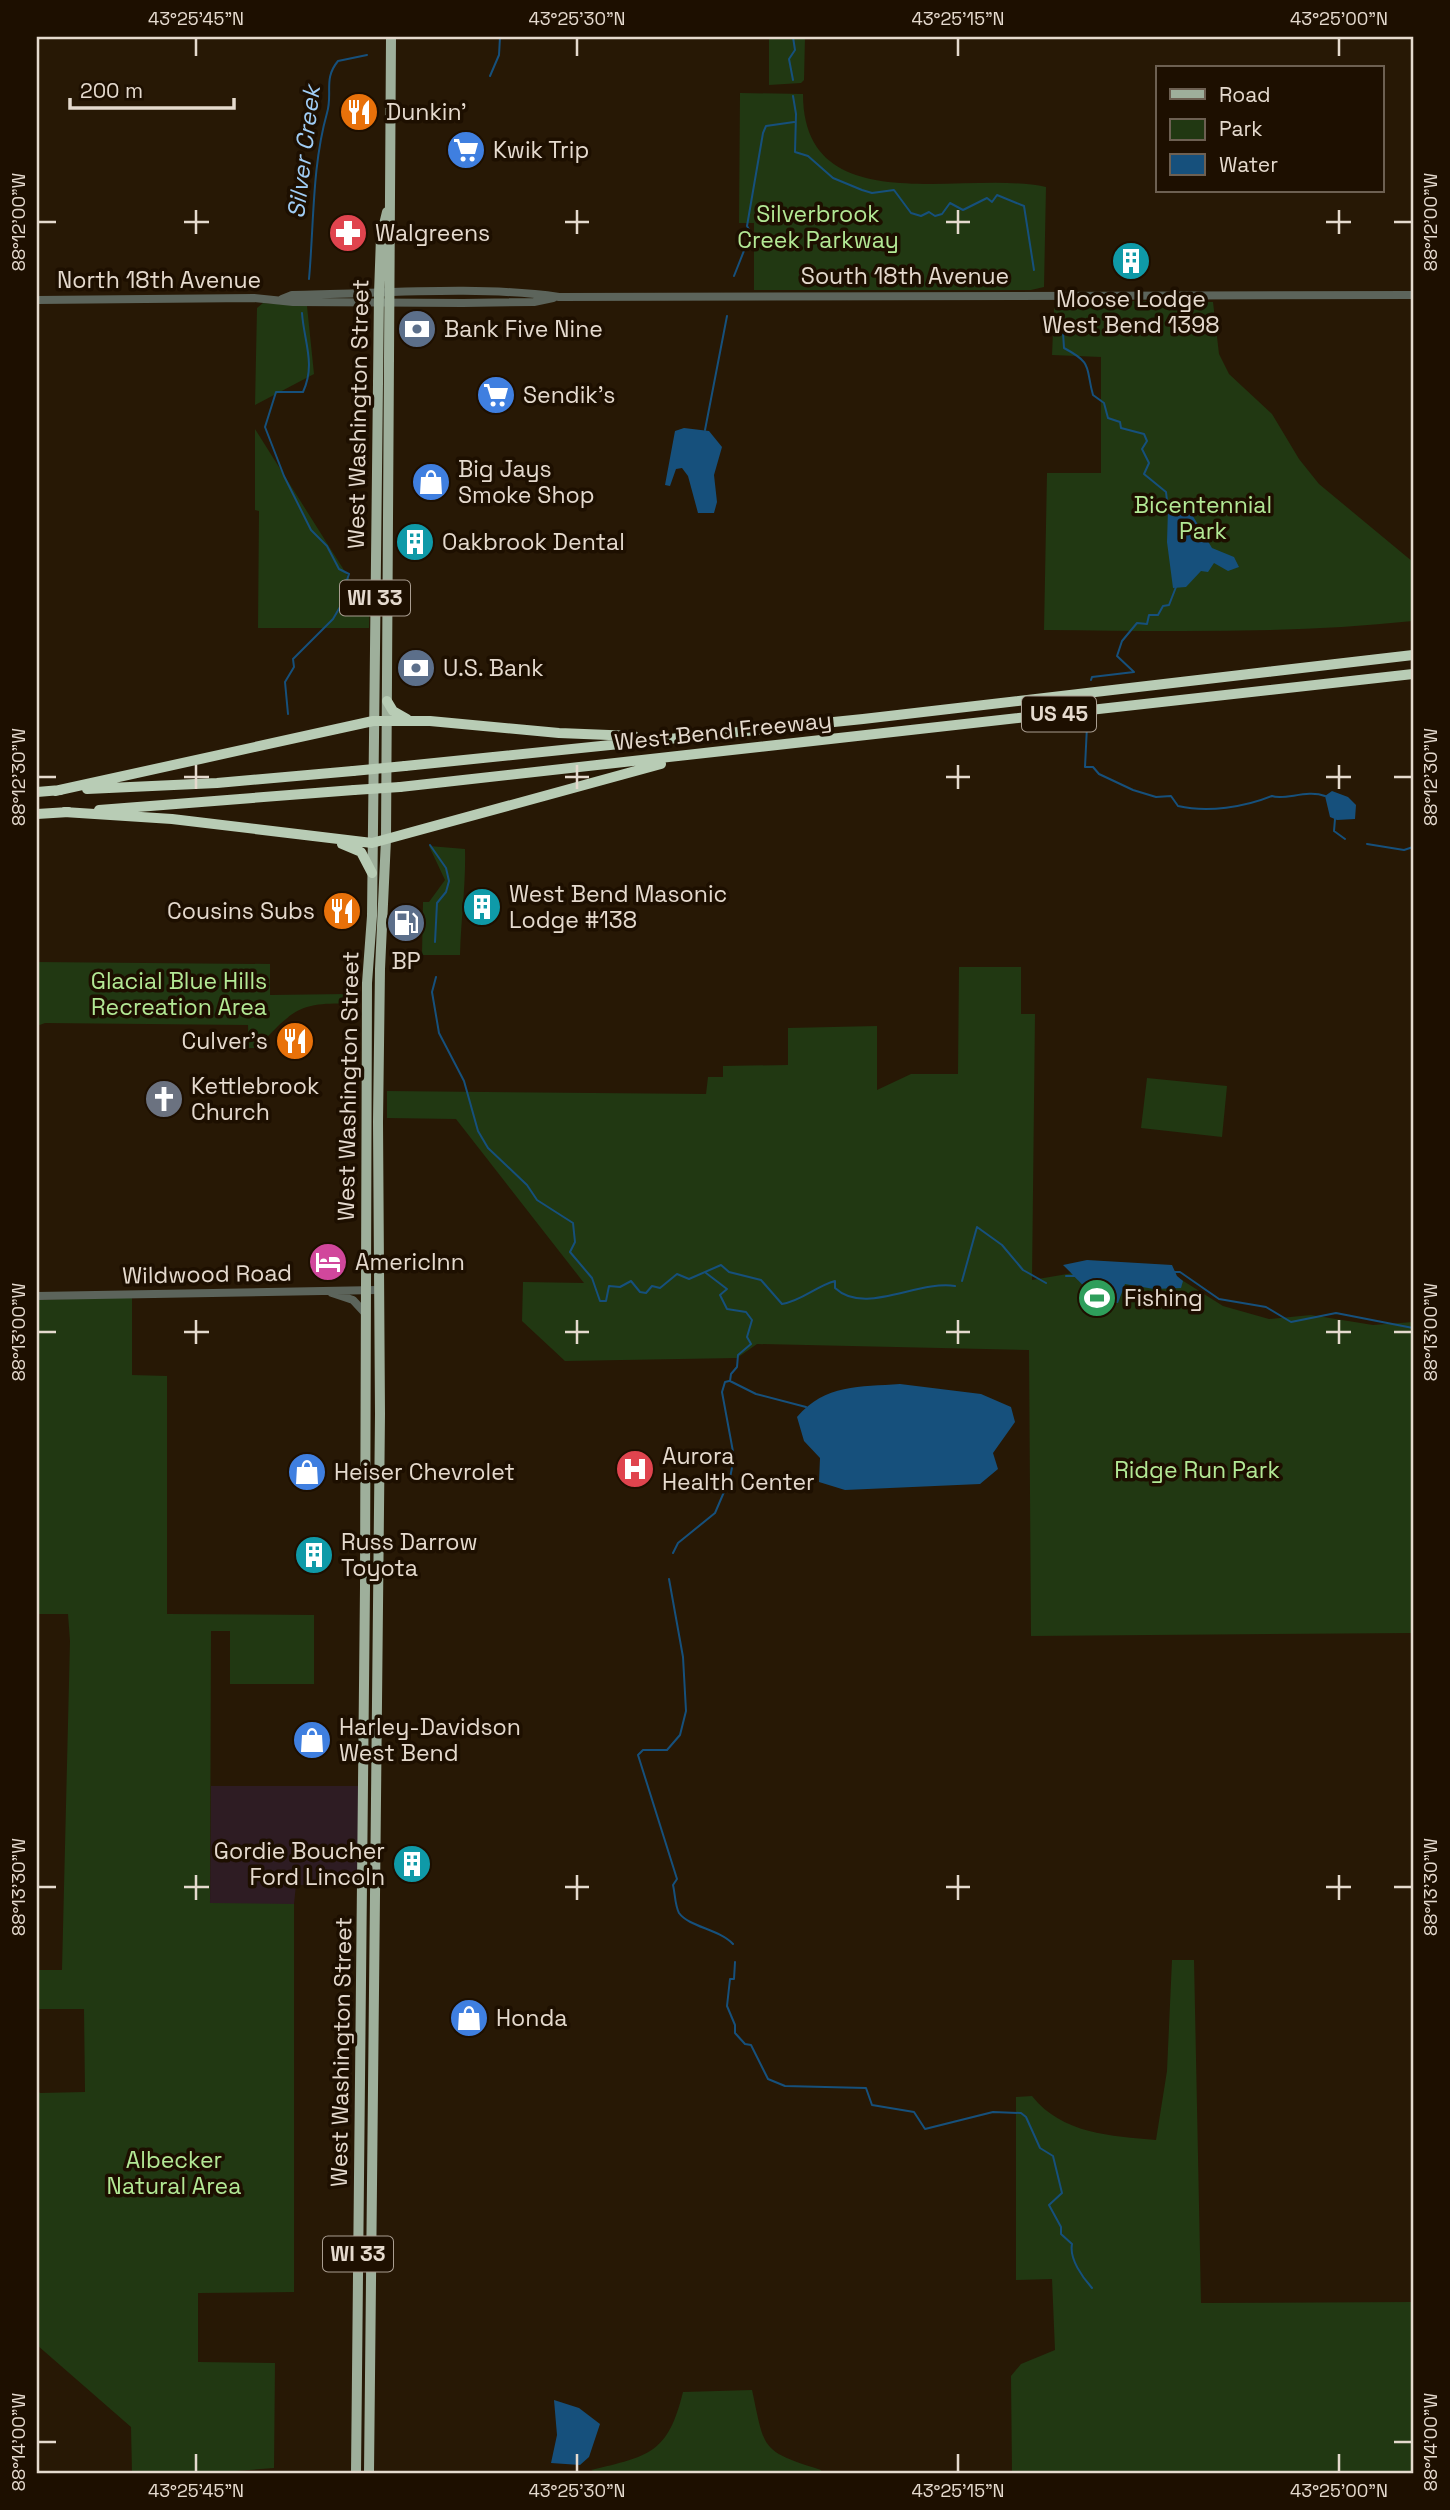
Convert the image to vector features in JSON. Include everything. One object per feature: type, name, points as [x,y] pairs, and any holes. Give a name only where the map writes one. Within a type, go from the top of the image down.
[{"type":"highway","name":"West Bend Freeway","points":[[37,792],[217,783],[405,766],[863,719],[1413,654]]},
{"type":"highway","name":"West Bend Freeway","points":[[37,814],[400,787],[1413,674]]},
{"type":"highway","points":[[387,701],[393,711],[410,720]]},
{"type":"highway","points":[[55,791],[373,721],[410,720],[611,736],[710,734]]},
{"type":"highway","points":[[64,812],[172,819],[372,843],[704,753]]},
{"type":"highway","points":[[330,839],[361,852],[372,873]]},
{"type":"main road","name":"West Washington Street","points":[[369,2473],[380,1418],[377,1290],[380,970],[386,839],[392,237],[388,205],[391,37]]},
{"type":"main road","name":"West Washington Street","points":[[356,2473],[366,1574],[367,983],[372,873],[379,299],[381,237],[388,205]]},
{"type":"street","name":"North 18th Avenue","points":[[37,300],[282,299],[292,295],[391,299],[534,293],[559,297],[691,296]]},
{"type":"street","name":"South 18th Avenue","points":[[691,296],[1413,295]]},
{"type":"street","name":"Wildwood Road","points":[[37,1296],[377,1290]]},
{"type":"street","points":[[326,1292],[352,1300],[365,1313]]},
{"type":"shaded area","points":[[211,1786],[360,1786],[357,1885],[296,1885],[294,1904],[210,1904]]},
{"type":"green space","points":[[769,37],[805,37],[804,80],[801,83],[769,85]]},
{"type":"green space","name":"Silverbrook Creek Parkway","points":[[740,93],[803,94],[810,135],[830,161],[859,176],[894,182],[1012,183],[1046,187],[1044,287],[1031,290],[754,290],[754,223],[739,223]]},
{"type":"green space","name":"Bicentennial Park","points":[[1057,302],[1213,302],[1219,354],[1229,374],[1272,414],[1299,459],[1319,484],[1413,562],[1413,621],[1275,630],[1044,630],[1047,473],[1101,473],[1101,357],[1052,355],[1054,309]]},
{"type":"green space","points":[[263,303],[307,306],[314,374],[255,405],[257,308]]},
{"type":"green space","points":[[255,429],[354,586],[370,587],[369,628],[258,628],[259,511],[255,510]]},
{"type":"green space","points":[[429,846],[465,849],[460,955],[422,955],[423,902],[429,902],[445,880]]},
{"type":"green space","name":"Glacial Blue Hills Recreation Area","points":[[37,962],[270,964],[270,995],[347,994],[359,990],[358,1004],[324,1004],[301,1010],[281,1023],[257,1048],[249,1048],[248,1025],[45,1023],[37,1026]]},
{"type":"green space","name":"Ridge Run Park","points":[[959,967],[1021,967],[1021,1014],[1035,1014],[1032,1280],[1079,1272],[1166,1270],[1223,1306],[1269,1319],[1311,1315],[1373,1325],[1413,1322],[1413,1633],[1031,1636],[1029,1350],[757,1344],[737,1358],[565,1361],[522,1321],[523,1282],[584,1283],[456,1119],[387,1118],[387,1091],[706,1094],[708,1077],[723,1077],[723,1066],[788,1065],[788,1028],[877,1026],[877,1090],[911,1074],[958,1074]]},
{"type":"green space","points":[[1147,1078],[1227,1086],[1222,1137],[1141,1128]]},
{"type":"green space","name":"Albecker Natural Area","points":[[132,1297],[132,1375],[167,1376],[167,1614],[314,1615],[314,1684],[230,1684],[230,1631],[211,1631],[210,1903],[294,1904],[294,2292],[198,2293],[198,2362],[275,2363],[274,2468],[210,2473],[132,2473],[131,2427],[37,2345],[37,2090],[40,2093],[85,2092],[84,2009],[37,2009],[37,1970],[62,1970],[70,1641],[68,1614],[37,1614],[37,1300]]},
{"type":"green space","points":[[1172,1960],[1194,1960],[1201,2303],[1413,2302],[1413,2473],[1012,2473],[1011,2376],[1021,2364],[1055,2350],[1052,2279],[1016,2280],[1016,2097],[1032,2096],[1044,2109],[1058,2118],[1088,2131],[1156,2140],[1167,2071]]},
{"type":"green space","points":[[752,2390],[763,2437],[768,2445],[786,2458],[821,2470],[822,2473],[598,2473],[591,2470],[628,2460],[653,2449],[671,2428],[683,2392]]},
{"type":"water","points":[[684,428],[709,431],[722,447],[714,475],[717,502],[714,513],[698,513],[688,476],[682,468],[676,469],[670,486],[665,485],[675,431]]},
{"type":"water","points":[[1183,506],[1191,513],[1212,548],[1234,557],[1239,567],[1228,571],[1214,563],[1208,572],[1201,571],[1186,587],[1173,588],[1167,542],[1168,509]]},
{"type":"water","points":[[1332,791],[1348,797],[1356,805],[1355,819],[1337,820],[1330,817],[1325,796]]},
{"type":"water","points":[[1087,1260],[1172,1265],[1177,1276],[1183,1281],[1181,1288],[1154,1289],[1125,1284],[1118,1303],[1093,1294],[1063,1265]]},
{"type":"water","points":[[900,1384],[981,1394],[1011,1407],[1015,1422],[993,1453],[998,1469],[980,1484],[845,1490],[819,1482],[820,1458],[804,1441],[797,1417],[819,1398],[831,1393],[857,1387]]},
{"type":"water","points":[[554,2400],[579,2408],[600,2424],[589,2457],[580,2465],[551,2463],[557,2435]]},
{"type":"waterway","name":"Silver Creek","points":[[490,76],[499,55],[500,37]]},
{"type":"waterway","points":[[793,37],[795,50],[789,59],[793,80]]},
{"type":"waterway","name":"Silver Creek","points":[[309,279],[316,174],[329,106],[331,74],[338,61],[367,55]]},
{"type":"waterway","points":[[793,96],[796,114],[795,152],[808,156],[833,178],[872,193],[894,190],[911,213],[921,216],[929,212],[935,216],[942,214],[950,203],[963,210],[987,198],[992,202],[997,195],[1024,206],[1034,270]]},
{"type":"waterway","points":[[734,276],[751,233],[747,226],[763,133],[766,126],[794,122]]},
{"type":"waterway","name":"Silver Creek","points":[[288,714],[285,682],[294,667],[293,659],[333,619],[340,607],[342,582],[347,580],[349,574],[339,569],[327,546],[311,530],[284,476],[265,427],[276,392],[303,392],[307,382],[309,362],[302,313]]},
{"type":"waterway","points":[[705,430],[727,316]]},
{"type":"waterway","points":[[1062,316],[1064,348],[1074,353],[1087,367],[1093,395],[1104,403],[1108,418],[1120,422],[1121,428],[1144,434],[1147,441],[1142,449],[1149,463],[1144,474],[1166,492],[1168,509]]},
{"type":"waterway","points":[[1091,680],[1092,677],[1134,672],[1117,656],[1122,641],[1137,623],[1147,624],[1149,615],[1158,615],[1163,606],[1169,605],[1176,587]]},
{"type":"waterway","points":[[1087,726],[1085,767],[1093,767],[1099,774],[1133,790],[1156,797],[1171,796],[1178,806],[1214,809],[1238,806],[1272,796],[1325,796]]},
{"type":"waterway","points":[[1335,819],[1334,831],[1345,839]]},
{"type":"waterway","points":[[1367,844],[1404,850],[1413,847]]},
{"type":"waterway","name":"Silver Creek","points":[[430,845],[446,868],[449,881],[446,892],[437,903],[435,942]]},
{"type":"waterway","name":"Silver Creek","points":[[436,977],[432,992],[439,1033],[464,1081],[478,1131],[488,1148],[527,1185],[537,1200],[573,1223],[575,1242],[570,1252],[592,1278],[600,1301],[606,1301],[609,1286],[620,1287],[631,1281],[640,1292],[646,1293],[652,1286],[660,1288],[677,1274],[689,1279],[721,1265],[729,1272],[761,1280],[782,1304],[835,1281],[835,1288],[847,1296],[861,1299],[924,1288],[955,1286]]},
{"type":"waterway","name":"Silver Creek","points":[[962,1281],[977,1227],[1002,1245],[1023,1270],[1046,1283]]},
{"type":"waterway","name":"Silver Creek","points":[[1174,1272],[1180,1272],[1219,1299],[1266,1307],[1291,1322],[1336,1313],[1413,1328]]},
{"type":"waterway","points":[[706,1273],[727,1289],[720,1295],[727,1309],[746,1312],[752,1320],[747,1337],[751,1344],[738,1355],[737,1367],[731,1374],[730,1381],[756,1394],[806,1407]]},
{"type":"waterway","name":"Silver Creek","points":[[1066,1276],[1075,1276]]},
{"type":"waterway","points":[[673,1553],[678,1543],[715,1513],[730,1478],[734,1457],[722,1392],[725,1382],[729,1381]]},
{"type":"waterway","points":[[669,1579],[683,1657],[686,1711],[680,1735],[667,1750],[643,1750],[638,1755],[677,1879],[673,1885],[679,1913],[690,1922],[733,1944]]},
{"type":"waterway","points":[[735,1962],[727,2006],[735,2025],[735,2033],[745,2044],[751,2045],[768,2079],[785,2086],[866,2088],[872,2105],[914,2112],[925,2129],[993,2112],[1021,2113],[1026,2117],[1040,2148],[1053,2156],[1062,2193],[1049,2205],[1061,2227],[1061,2234],[1072,2244],[1078,2268],[1092,2288]]},
{"type":"place","name":"Dunkin'","points":[[359,112]]},
{"type":"place","name":"Kwik Trip","points":[[466,150]]},
{"type":"place","name":"Walgreens","points":[[348,233]]},
{"type":"place","name":"Moose Lodge West Bend 1398","points":[[1131,261]]},
{"type":"place","name":"Bank Five Nine","points":[[417,329]]},
{"type":"place","name":"Sendik's","points":[[496,395]]},
{"type":"place","name":"Big Jays Smoke Shop","points":[[431,482]]},
{"type":"place","name":"Oakbrook Dental","points":[[415,542]]},
{"type":"place","name":"U.S. Bank","points":[[416,668]]},
{"type":"place","name":"West Bend Masonic Lodge #138","points":[[482,907]]},
{"type":"place","name":"Cousins Subs","points":[[342,911]]},
{"type":"place","name":"BP","points":[[406,923]]},
{"type":"place","name":"Culver's","points":[[295,1041]]},
{"type":"place","name":"Kettlebrook Church","points":[[164,1099]]},
{"type":"place","name":"AmericInn","points":[[328,1262]]},
{"type":"place","name":"Fishing","points":[[1097,1298]]},
{"type":"place","name":"Aurora Health Center","points":[[635,1469]]},
{"type":"place","name":"Heiser Chevrolet","points":[[307,1472]]},
{"type":"place","name":"Russ Darrow Toyota","points":[[314,1555]]},
{"type":"place","name":"Harley-Davidson West Bend","points":[[312,1740]]},
{"type":"place","name":"Gordie Boucher Ford Lincoln","points":[[412,1864]]},
{"type":"place","name":"Honda","points":[[469,2018]]}]
